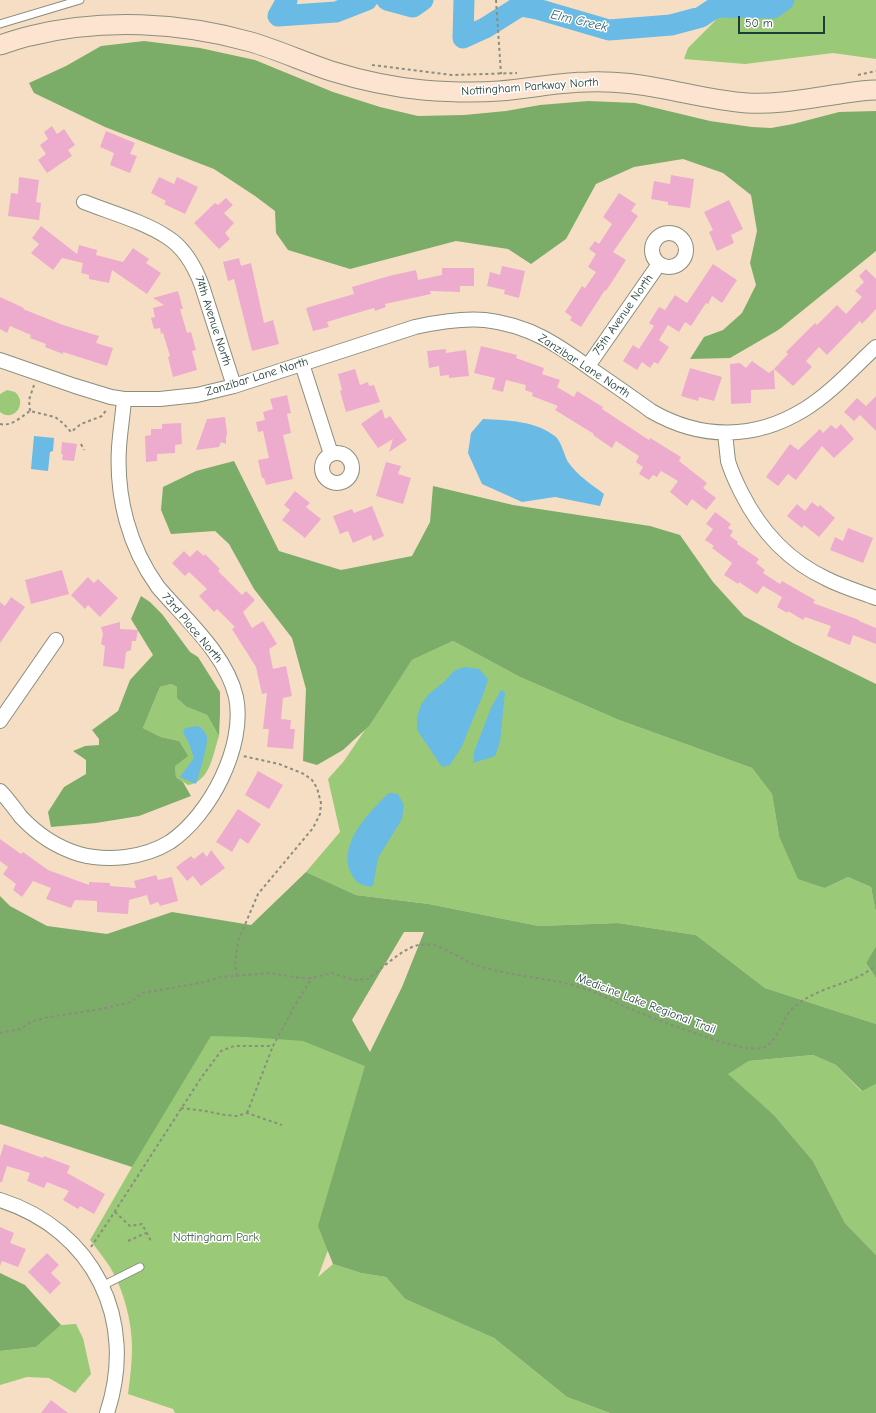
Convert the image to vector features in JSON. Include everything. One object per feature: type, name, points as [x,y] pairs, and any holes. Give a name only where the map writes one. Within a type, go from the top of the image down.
[{"type":"street","name":"Nottingham Parkway North","points":[[0,45],[30,36],[70,28],[111,25],[152,25],[213,33],[252,42],[332,71],[394,86],[421,90],[454,92],[499,91],[571,82],[604,82],[641,85],[691,96],[748,103],[796,100],[876,90]]},
{"type":"street","name":"74th Avenue North","points":[[84,202],[156,230],[167,237],[186,254],[196,270],[202,286],[234,386]]},
{"type":"street","name":"75th Avenue North","points":[[588,366],[659,264]]},
{"type":"street","name":"Zanzibar Lane North","points":[[0,360],[112,397],[124,399],[160,399],[197,395],[234,386],[415,327],[439,322],[462,320],[491,321],[531,331],[551,341],[666,420],[704,431],[725,433],[764,428],[785,420],[805,409],[823,396],[876,347]]},
{"type":"street","points":[[302,364],[331,454]]},
{"type":"street","name":"73rd Place North","points":[[0,791],[21,817],[43,837],[55,845],[79,854],[110,858],[126,857],[154,849],[169,842],[193,821],[203,809],[221,780],[232,754],[238,718],[236,698],[226,670],[212,649],[150,577],[136,548],[124,513],[120,492],[119,448],[124,399]]},
{"type":"street","points":[[725,433],[729,462],[736,481],[751,511],[774,542],[790,556],[822,576],[876,598]]},
{"type":"street","points":[[0,721],[56,640]]},
{"type":"street","points":[[0,1200],[20,1207],[47,1222],[70,1241],[93,1269],[102,1286],[112,1315],[117,1343],[116,1380],[107,1413]]},
{"type":"lane","points":[[0,24],[80,0]]},
{"type":"lane","points":[[102,1286],[140,1267]]},
{"type":"path","points":[[496,0],[501,74]]},
{"type":"path","points":[[366,64],[452,75],[523,73]]},
{"type":"path","points":[[853,76],[876,71]]},
{"type":"path","points":[[30,411],[29,400],[34,384]]},
{"type":"path","points":[[0,424],[11,424],[30,411],[55,417],[64,424],[70,432],[82,424],[102,416],[108,406]]},
{"type":"path","points":[[81,444],[84,450]]},
{"type":"path","points":[[232,754],[279,764],[304,774],[312,780],[317,788],[321,803],[320,814],[313,828],[258,894],[238,940],[235,964],[236,976]]},
{"type":"path","name":"Medicine Lake Regional Trail","points":[[0,1033],[20,1029],[33,1021],[49,1016],[101,1009],[131,1002],[142,993],[236,976],[270,973],[300,978],[312,978],[332,973],[355,980],[368,979],[397,956],[414,946],[427,944],[439,946],[476,964],[508,973],[583,988],[637,1012],[688,1031],[737,1046],[763,1048],[770,1044],[788,1014],[804,999],[858,977],[876,966]]},
{"type":"path","points":[[247,1113],[273,1046],[295,1005],[312,978]]},
{"type":"path","points":[[82,1254],[100,1235],[181,1108],[221,1051],[234,1046],[273,1046]]},
{"type":"path","points":[[181,1108],[237,1116],[247,1113],[282,1125]]},
{"type":"path","points":[[115,1212],[130,1226],[142,1224],[151,1241]]},
{"type":"path","points":[[128,1241],[146,1233]]},
{"type":"green space","points":[[732,0],[876,0],[876,59],[833,53],[745,64],[684,59],[688,48],[714,22]]},
{"type":"green space","points":[[144,41],[200,48],[255,60],[333,92],[380,107],[418,116],[464,115],[506,111],[540,105],[588,101],[635,103],[710,121],[771,128],[839,112],[876,111],[876,251],[781,328],[730,358],[690,359],[704,337],[723,330],[742,313],[756,285],[750,263],[757,231],[751,195],[723,173],[683,159],[634,167],[596,184],[566,239],[531,264],[508,249],[456,241],[350,269],[288,250],[276,233],[275,211],[214,169],[105,127],[34,93],[29,83],[66,66],[101,46]]},
{"type":"green space","points":[[7,390],[15,392],[19,396],[20,401],[18,410],[10,415],[5,415],[0,412],[0,394]]},
{"type":"green space","points":[[234,461],[279,551],[341,570],[412,556],[430,522],[433,486],[513,505],[650,526],[680,535],[713,582],[744,616],[793,643],[876,684],[876,913],[871,887],[848,877],[825,888],[798,879],[779,836],[772,794],[752,768],[619,720],[520,677],[453,641],[412,660],[369,726],[343,750],[317,765],[303,761],[306,689],[292,638],[254,589],[229,544],[215,531],[171,534],[161,510],[163,487],[196,471]]},
{"type":"green space","points":[[141,596],[150,602],[162,614],[190,652],[198,657],[220,692],[219,736],[207,715],[187,707],[177,698],[177,687],[171,684],[160,687],[143,728],[161,737],[179,741],[188,756],[175,766],[176,777],[183,782],[191,796],[139,816],[96,823],[51,827],[48,812],[64,787],[86,774],[86,760],[73,751],[85,746],[99,745],[99,739],[92,730],[118,711],[130,680],[153,655],[131,619]]},
{"type":"green space","points":[[453,641],[520,677],[619,720],[752,768],[772,794],[779,836],[825,888],[848,877],[871,887],[876,913],[876,946],[866,963],[876,978],[876,1024],[765,988],[696,935],[618,923],[539,926],[429,904],[356,895],[306,872],[340,832],[328,779],[344,761],[412,660]]},
{"type":"green space","points":[[171,684],[177,687],[187,707],[207,715],[219,736],[210,766],[206,773],[195,783],[188,785],[176,777],[175,766],[179,741],[161,737],[143,728],[160,687]]},
{"type":"green space","points":[[306,872],[356,895],[429,904],[539,926],[618,923],[696,935],[765,988],[876,1024],[876,1084],[862,1091],[836,1065],[813,1055],[749,1061],[728,1074],[774,1115],[813,1161],[845,1223],[876,1255],[876,1413],[610,1413],[567,1397],[494,1338],[405,1299],[386,1277],[361,1273],[333,1264],[318,1226],[365,1066],[303,1041],[211,1036],[132,1167],[0,1124],[0,896],[10,906],[47,926],[107,934],[172,912],[251,925]],"holes":[[[404,932],[424,932],[402,987],[370,1052],[352,1020]]]},
{"type":"green space","points":[[876,946],[876,978],[866,963]]},
{"type":"green space","name":"Nottingham Park","points":[[190,993],[396,1066],[318,1277],[333,1264],[361,1273],[386,1277],[405,1299],[494,1338],[567,1397],[610,1413],[175,1413],[173,1409],[128,1394],[132,1348],[129,1317],[115,1276],[90,1240],[132,1167]]},
{"type":"green space","points":[[813,1055],[836,1065],[861,1091],[876,1084],[876,1255],[845,1223],[813,1161],[774,1115],[727,1074],[749,1061]]},
{"type":"green space","points":[[0,1273],[25,1285],[61,1325],[36,1347],[0,1351]]},
{"type":"green space","points":[[76,1324],[83,1338],[91,1374],[75,1393],[49,1378],[27,1377],[0,1385],[0,1351],[36,1347],[61,1325]]},
{"type":"water","points":[[483,419],[521,422],[540,428],[556,437],[560,442],[568,462],[576,472],[604,494],[600,506],[555,497],[522,502],[482,484],[468,453],[471,433]]},
{"type":"water","points":[[34,436],[54,438],[53,451],[50,452],[48,471],[31,469]]},
{"type":"water","points":[[465,667],[479,669],[488,679],[462,746],[450,765],[442,767],[417,730],[417,717],[421,705],[428,695],[445,681],[455,670]]},
{"type":"water","points":[[501,690],[505,692],[500,742],[495,756],[473,763],[474,752],[491,708]]},
{"type":"water","points":[[198,726],[204,731],[207,743],[196,784],[180,777],[194,758],[188,741],[183,733],[185,728]]},
{"type":"water","points":[[389,793],[398,794],[404,805],[402,819],[378,858],[373,886],[366,886],[358,883],[352,875],[348,864],[348,853],[351,841],[357,830],[364,820]]},
{"type":"building","points":[[52,126],[57,134],[64,129],[75,145],[68,150],[72,156],[47,173],[38,160],[46,154],[40,145],[48,139],[44,132]]},
{"type":"building","points":[[106,131],[135,143],[130,154],[137,156],[130,173],[110,165],[114,153],[100,147]]},
{"type":"building","points":[[671,175],[694,179],[690,208],[668,205],[668,202],[651,199],[654,181],[670,184]]},
{"type":"building","points":[[19,177],[39,180],[36,202],[41,203],[39,220],[8,216],[11,193],[18,194]]},
{"type":"building","points":[[159,177],[174,184],[177,177],[198,187],[185,214],[164,204],[166,201],[151,193]]},
{"type":"building","points":[[619,193],[636,204],[631,211],[638,216],[613,252],[626,260],[581,327],[570,320],[572,317],[565,312],[582,286],[585,288],[596,272],[588,267],[596,254],[589,249],[595,241],[599,244],[612,224],[603,217]]},
{"type":"building","points":[[226,198],[233,205],[224,213],[234,223],[225,233],[230,239],[219,249],[194,223],[215,203],[218,205]]},
{"type":"building","points":[[729,200],[743,229],[731,235],[734,243],[717,251],[709,232],[713,230],[704,212]]},
{"type":"building","points":[[41,226],[77,254],[79,245],[97,250],[96,255],[123,262],[133,248],[149,259],[146,263],[161,273],[147,294],[112,270],[109,283],[89,279],[89,275],[81,273],[83,263],[62,258],[53,270],[31,253],[39,244],[32,238]]},
{"type":"building","points":[[239,258],[241,266],[251,263],[264,323],[273,320],[279,344],[252,351],[234,279],[228,281],[223,262]]},
{"type":"building","points":[[713,264],[737,280],[722,303],[712,296],[708,304],[706,303],[691,326],[685,322],[679,332],[668,325],[659,340],[669,347],[658,364],[654,362],[650,368],[642,362],[637,370],[623,361],[633,345],[639,349],[654,326],[649,323],[659,307],[665,310],[675,295],[687,303]]},
{"type":"building","points":[[502,266],[525,271],[519,298],[504,294],[505,290],[487,286],[490,272],[500,275]]},
{"type":"building","points":[[442,268],[474,268],[474,286],[460,286],[460,292],[430,291],[431,294],[385,304],[386,307],[375,311],[374,308],[327,322],[329,327],[313,331],[306,308],[354,294],[352,287],[389,276],[416,270],[418,280],[442,275]]},
{"type":"building","points":[[866,269],[876,279],[876,309],[862,324],[860,321],[827,355],[819,347],[806,361],[812,367],[793,386],[774,369],[788,354],[786,352],[815,323],[817,325],[837,305],[846,314],[862,297],[855,291],[864,282],[859,276]]},
{"type":"building","points":[[178,291],[183,309],[180,309],[187,333],[191,332],[196,350],[192,351],[197,370],[173,377],[168,357],[170,356],[163,333],[161,334],[160,328],[154,329],[151,318],[155,317],[153,308],[164,305],[153,298]]},
{"type":"building","points":[[0,297],[24,308],[23,309],[63,325],[99,336],[96,343],[113,348],[107,366],[63,352],[63,354],[45,347],[46,344],[30,338],[31,335],[10,326],[7,333],[0,329]]},
{"type":"building","points":[[481,346],[517,355],[516,358],[544,368],[542,374],[560,380],[557,387],[574,397],[577,391],[603,407],[602,409],[649,440],[650,438],[681,457],[679,461],[707,483],[703,488],[716,498],[706,510],[692,499],[687,506],[670,492],[678,481],[661,471],[657,477],[653,475],[649,480],[639,474],[643,467],[636,462],[639,456],[616,441],[612,448],[593,435],[594,434],[555,410],[558,406],[532,396],[533,393],[525,390],[526,385],[506,380],[503,392],[492,389],[495,378],[474,373]]},
{"type":"building","points":[[446,349],[446,353],[466,350],[469,376],[449,378],[449,375],[440,376],[439,366],[429,368],[427,351]]},
{"type":"building","points":[[752,361],[769,373],[774,369],[775,389],[751,390],[751,403],[731,404],[730,364],[740,363],[746,368]]},
{"type":"building","points":[[690,368],[722,377],[714,401],[699,397],[698,401],[681,396]]},
{"type":"building","points":[[355,369],[360,385],[368,382],[369,386],[374,385],[380,402],[346,412],[340,391],[342,390],[338,374]]},
{"type":"building","points":[[287,395],[291,413],[287,414],[291,433],[283,435],[293,479],[266,485],[264,478],[262,478],[258,460],[269,458],[263,431],[258,432],[256,422],[265,420],[263,412],[273,409],[270,399]]},
{"type":"building","points":[[876,396],[876,431],[860,415],[854,421],[844,412],[857,398],[866,406]]},
{"type":"building","points":[[382,409],[385,419],[390,416],[407,440],[389,452],[393,439],[378,448],[361,424]]},
{"type":"building","points":[[225,417],[227,433],[226,444],[221,442],[219,447],[196,450],[207,419]]},
{"type":"building","points":[[181,423],[182,444],[175,445],[175,453],[157,454],[157,461],[146,462],[145,436],[151,435],[151,429],[162,429],[162,424]]},
{"type":"building","points":[[841,424],[854,439],[834,458],[822,446],[796,480],[788,474],[778,486],[766,477],[790,444],[798,450],[820,429],[823,433],[831,425],[836,429]]},
{"type":"building","points":[[62,442],[77,444],[74,461],[62,460]]},
{"type":"building","points":[[386,462],[401,466],[398,474],[411,478],[403,504],[376,496]]},
{"type":"building","points":[[295,491],[310,503],[306,507],[321,519],[305,538],[282,520],[290,510],[284,505]]},
{"type":"building","points":[[812,502],[818,507],[820,505],[835,518],[819,537],[804,525],[802,528],[787,516],[797,504],[805,511]]},
{"type":"building","points":[[372,506],[384,536],[373,541],[371,535],[353,543],[348,531],[340,534],[333,516],[352,509],[354,513]]},
{"type":"building","points":[[715,512],[731,524],[728,528],[733,531],[730,536],[738,542],[737,544],[759,559],[756,563],[765,570],[763,573],[780,584],[782,581],[815,600],[813,603],[876,628],[876,644],[853,635],[850,645],[827,636],[831,626],[805,617],[803,620],[788,611],[787,613],[777,607],[782,597],[763,586],[757,594],[739,582],[738,584],[724,575],[732,563],[712,548],[714,546],[705,540],[713,529],[706,524]]},
{"type":"building","points":[[848,528],[873,538],[863,563],[830,550],[835,537],[843,541]]},
{"type":"building","points":[[197,550],[204,556],[205,554],[220,569],[218,571],[242,595],[246,591],[255,600],[243,612],[252,628],[263,621],[277,644],[269,649],[273,669],[286,666],[292,696],[283,698],[281,719],[291,720],[290,729],[295,729],[293,749],[267,747],[269,729],[263,729],[267,693],[262,694],[256,667],[232,629],[235,627],[217,609],[214,612],[199,596],[207,589],[189,572],[185,576],[172,563],[184,551],[190,557]]},
{"type":"building","points":[[62,570],[69,594],[31,604],[25,580]]},
{"type":"building","points":[[88,577],[94,583],[98,579],[118,598],[100,617],[88,605],[85,609],[71,595]]},
{"type":"building","points":[[11,597],[25,607],[0,643],[0,602],[5,606]]},
{"type":"building","points":[[120,622],[120,629],[138,630],[136,641],[132,641],[131,650],[126,652],[124,669],[103,666],[105,646],[101,644],[103,634],[101,627]]},
{"type":"building","points":[[258,771],[283,785],[269,809],[245,795]]},
{"type":"building","points":[[238,809],[261,824],[248,844],[240,838],[232,852],[216,842]]},
{"type":"building","points":[[0,839],[21,854],[23,852],[48,870],[89,885],[89,882],[110,883],[110,886],[136,888],[134,881],[156,875],[158,880],[172,877],[178,901],[160,906],[158,902],[150,905],[147,895],[129,900],[128,914],[97,912],[97,901],[75,900],[71,908],[46,899],[51,888],[33,881],[22,897],[13,890],[16,884],[3,874],[8,867],[0,861]]},
{"type":"building","points":[[211,850],[225,868],[201,886],[193,876],[187,881],[176,867],[191,856],[194,859],[203,852],[207,857]]},
{"type":"building","points":[[4,1144],[43,1158],[44,1156],[70,1166],[67,1173],[105,1194],[94,1214],[80,1206],[78,1209],[63,1200],[69,1191],[47,1182],[44,1188],[27,1181],[30,1173],[7,1166],[2,1182],[0,1182],[0,1157]]},
{"type":"building","points":[[0,1227],[14,1233],[10,1243],[26,1249],[18,1267],[2,1261],[0,1266]]},
{"type":"building","points":[[47,1253],[59,1265],[51,1273],[61,1283],[50,1294],[28,1272]]},
{"type":"building","points":[[51,1400],[68,1413],[41,1413]]},
{"type":"waterway","name":"Elm Creek","points":[[287,0],[278,16],[336,12],[367,0]]},
{"type":"waterway","name":"Elm Creek","points":[[387,0],[413,7],[423,0]]},
{"type":"waterway","name":"Elm Creek","points":[[464,0],[463,38],[485,28],[520,6],[537,9],[609,30],[671,25],[701,17],[716,7],[773,8],[784,0]]}]
